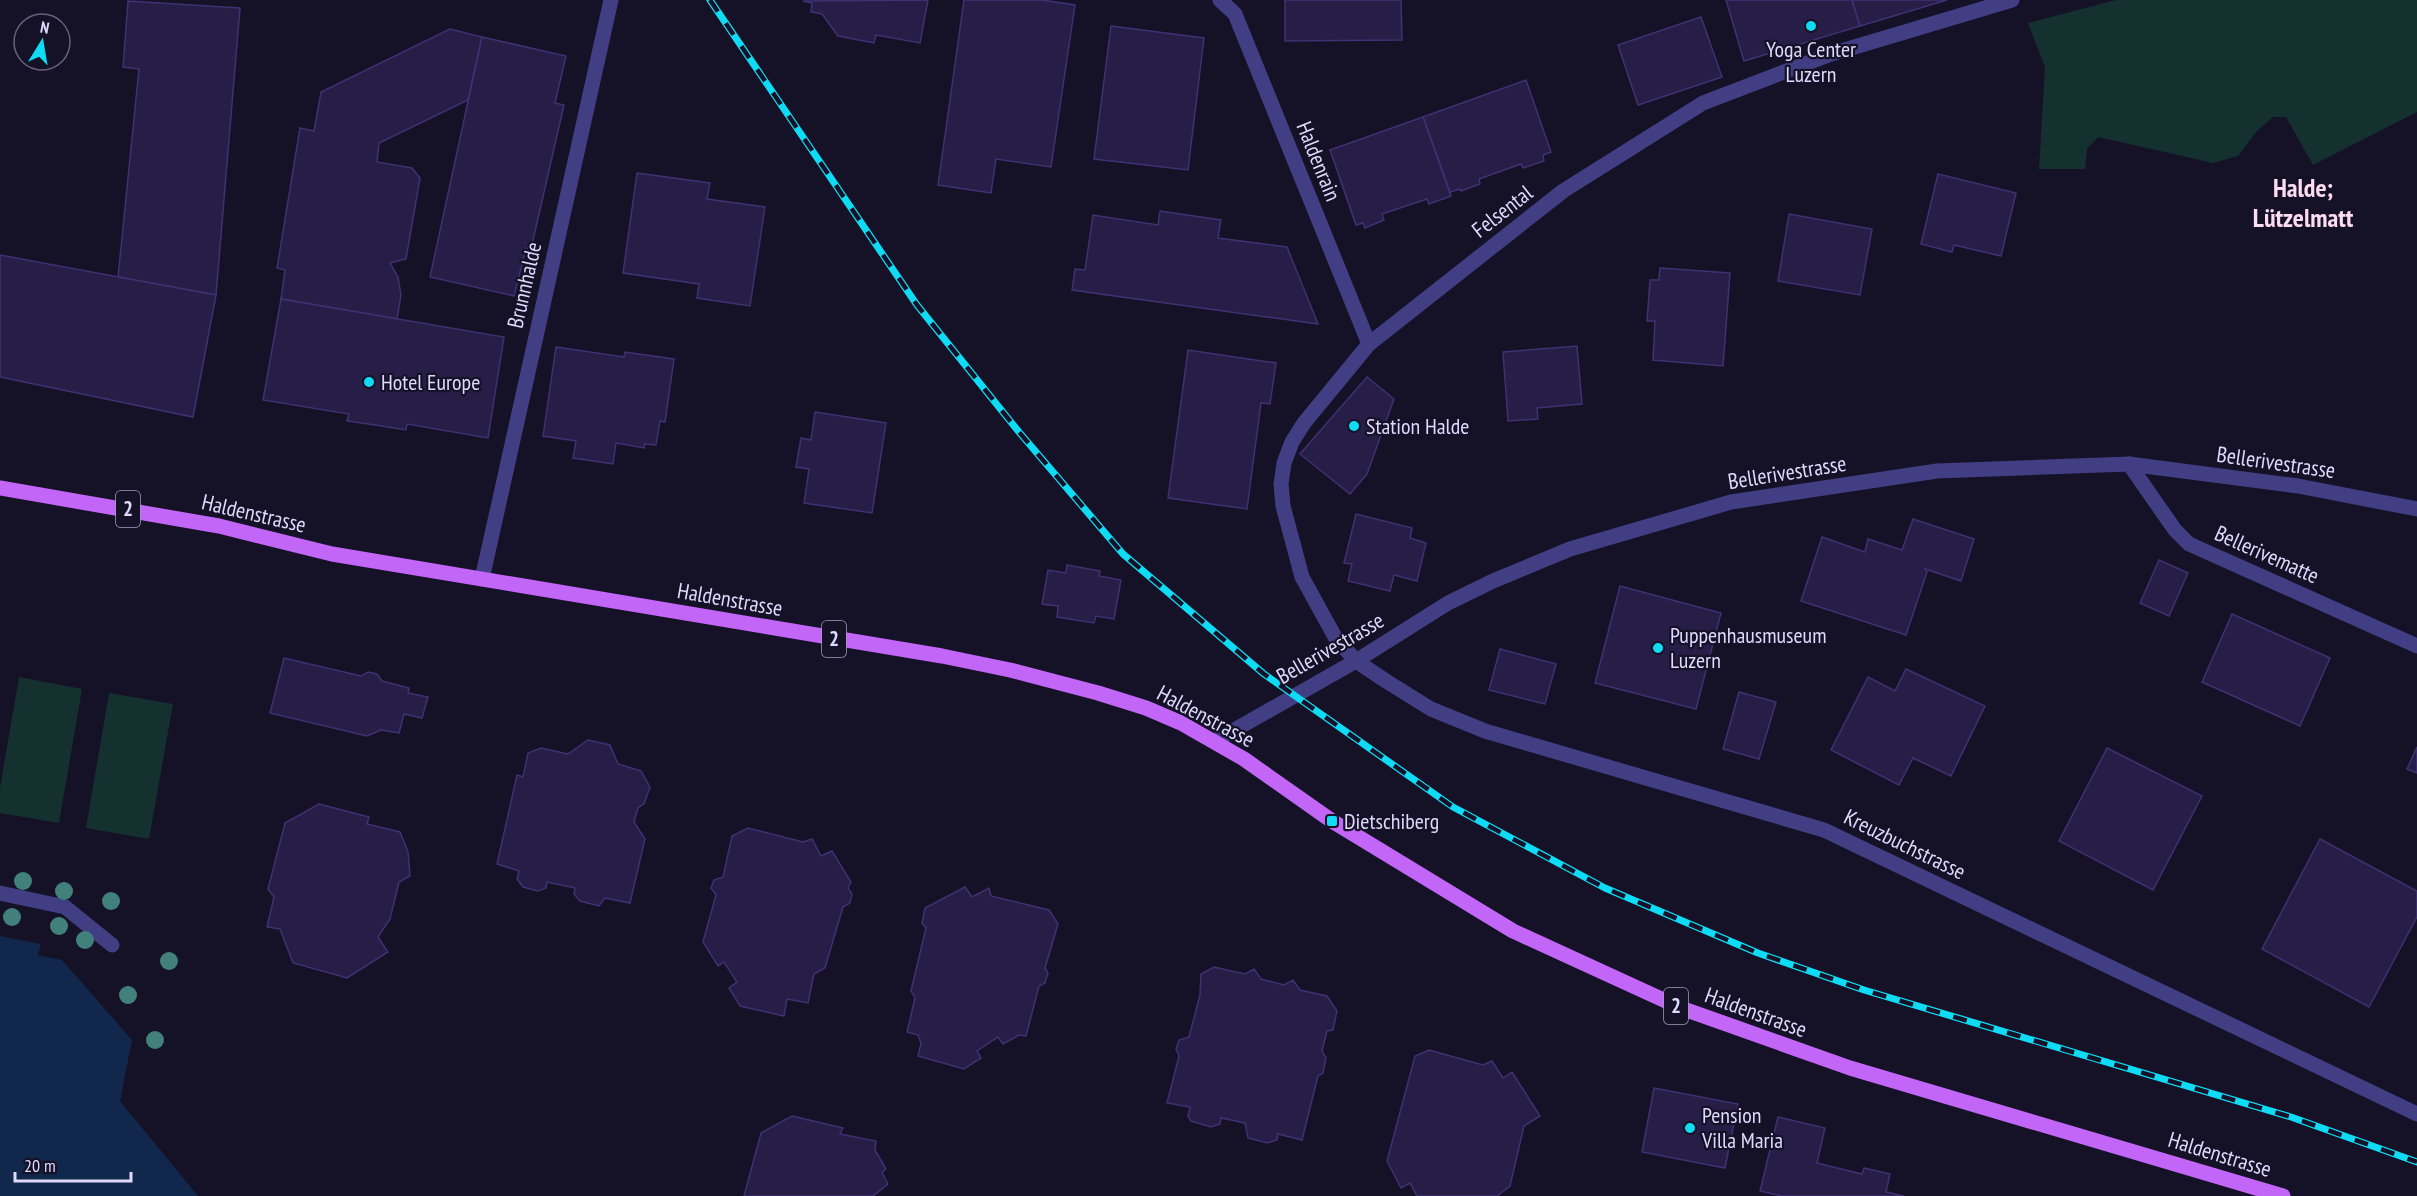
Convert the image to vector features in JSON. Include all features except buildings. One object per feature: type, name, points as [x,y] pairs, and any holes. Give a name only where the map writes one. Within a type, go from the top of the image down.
[{"type":"main road","name":"Haldenstrasse","points":[[0,488],[190,520],[332,554],[1010,670],[1146,708],[1215,741],[1332,821],[1513,931],[1681,1008],[1850,1068],[2283,1196]]},
{"type":"street","name":"Brunnhalde","points":[[482,579],[611,0]]},
{"type":"street","name":"Haldenrain","points":[[1220,0],[1235,14],[1369,344]]},
{"type":"street","name":"Felsental","points":[[1356,661],[1335,637],[1302,577],[1283,506],[1281,484],[1284,463],[1292,442],[1304,423],[1369,344],[1563,190],[1703,103],[1832,54],[2012,0]]},
{"type":"street","name":"Bellerivestrasse","points":[[1215,741],[1356,661],[1448,603],[1493,580],[1570,549],[1731,502],[1937,471],[2129,465],[2298,486],[2417,508]]},
{"type":"street","name":"Bellerivematte","points":[[2129,465],[2175,530],[2189,544],[2417,646]]},
{"type":"street","name":"Kreuzbuchstrasse","points":[[1356,661],[1431,709],[1485,731],[1824,830],[2417,1114]]},
{"type":"street","points":[[0,893],[65,907],[112,945]]},
{"type":"green space","points":[[2116,0],[2417,0],[2417,112],[2313,165],[2286,117],[2273,117],[2256,132],[2238,156],[2213,163],[2098,137],[2087,149],[2085,169],[2039,169],[2045,67],[2028,23]]},
{"type":"green space","points":[[19,677],[82,689],[59,823],[0,813],[0,788]]},
{"type":"green space","points":[[109,693],[173,704],[149,839],[86,828]]},
{"type":"water","points":[[0,936],[41,944],[38,955],[62,960],[132,1040],[120,1101],[198,1196],[0,1196]]},
{"type":"railway","points":[[710,0],[917,305],[1019,432],[1123,554],[1264,674],[1453,807],[1605,888],[1758,953],[1864,990],[2291,1117],[2417,1162]]},
{"type":"place","name":"Yoga Center Luzern","points":[[1811,26]]},
{"type":"place","name":"Hotel Europe","points":[[369,382]]},
{"type":"place","name":"Station Halde","points":[[1354,426]]},
{"type":"place","name":"Puppenhausmuseum Luzern","points":[[1658,648]]},
{"type":"place","name":"Dietschiberg","points":[[1332,821]]},
{"type":"place","name":"Pension Villa Maria","points":[[1690,1128]]},
{"type":"district","name":"Halde; Lützelmatt","points":[[2303,203]]}]
